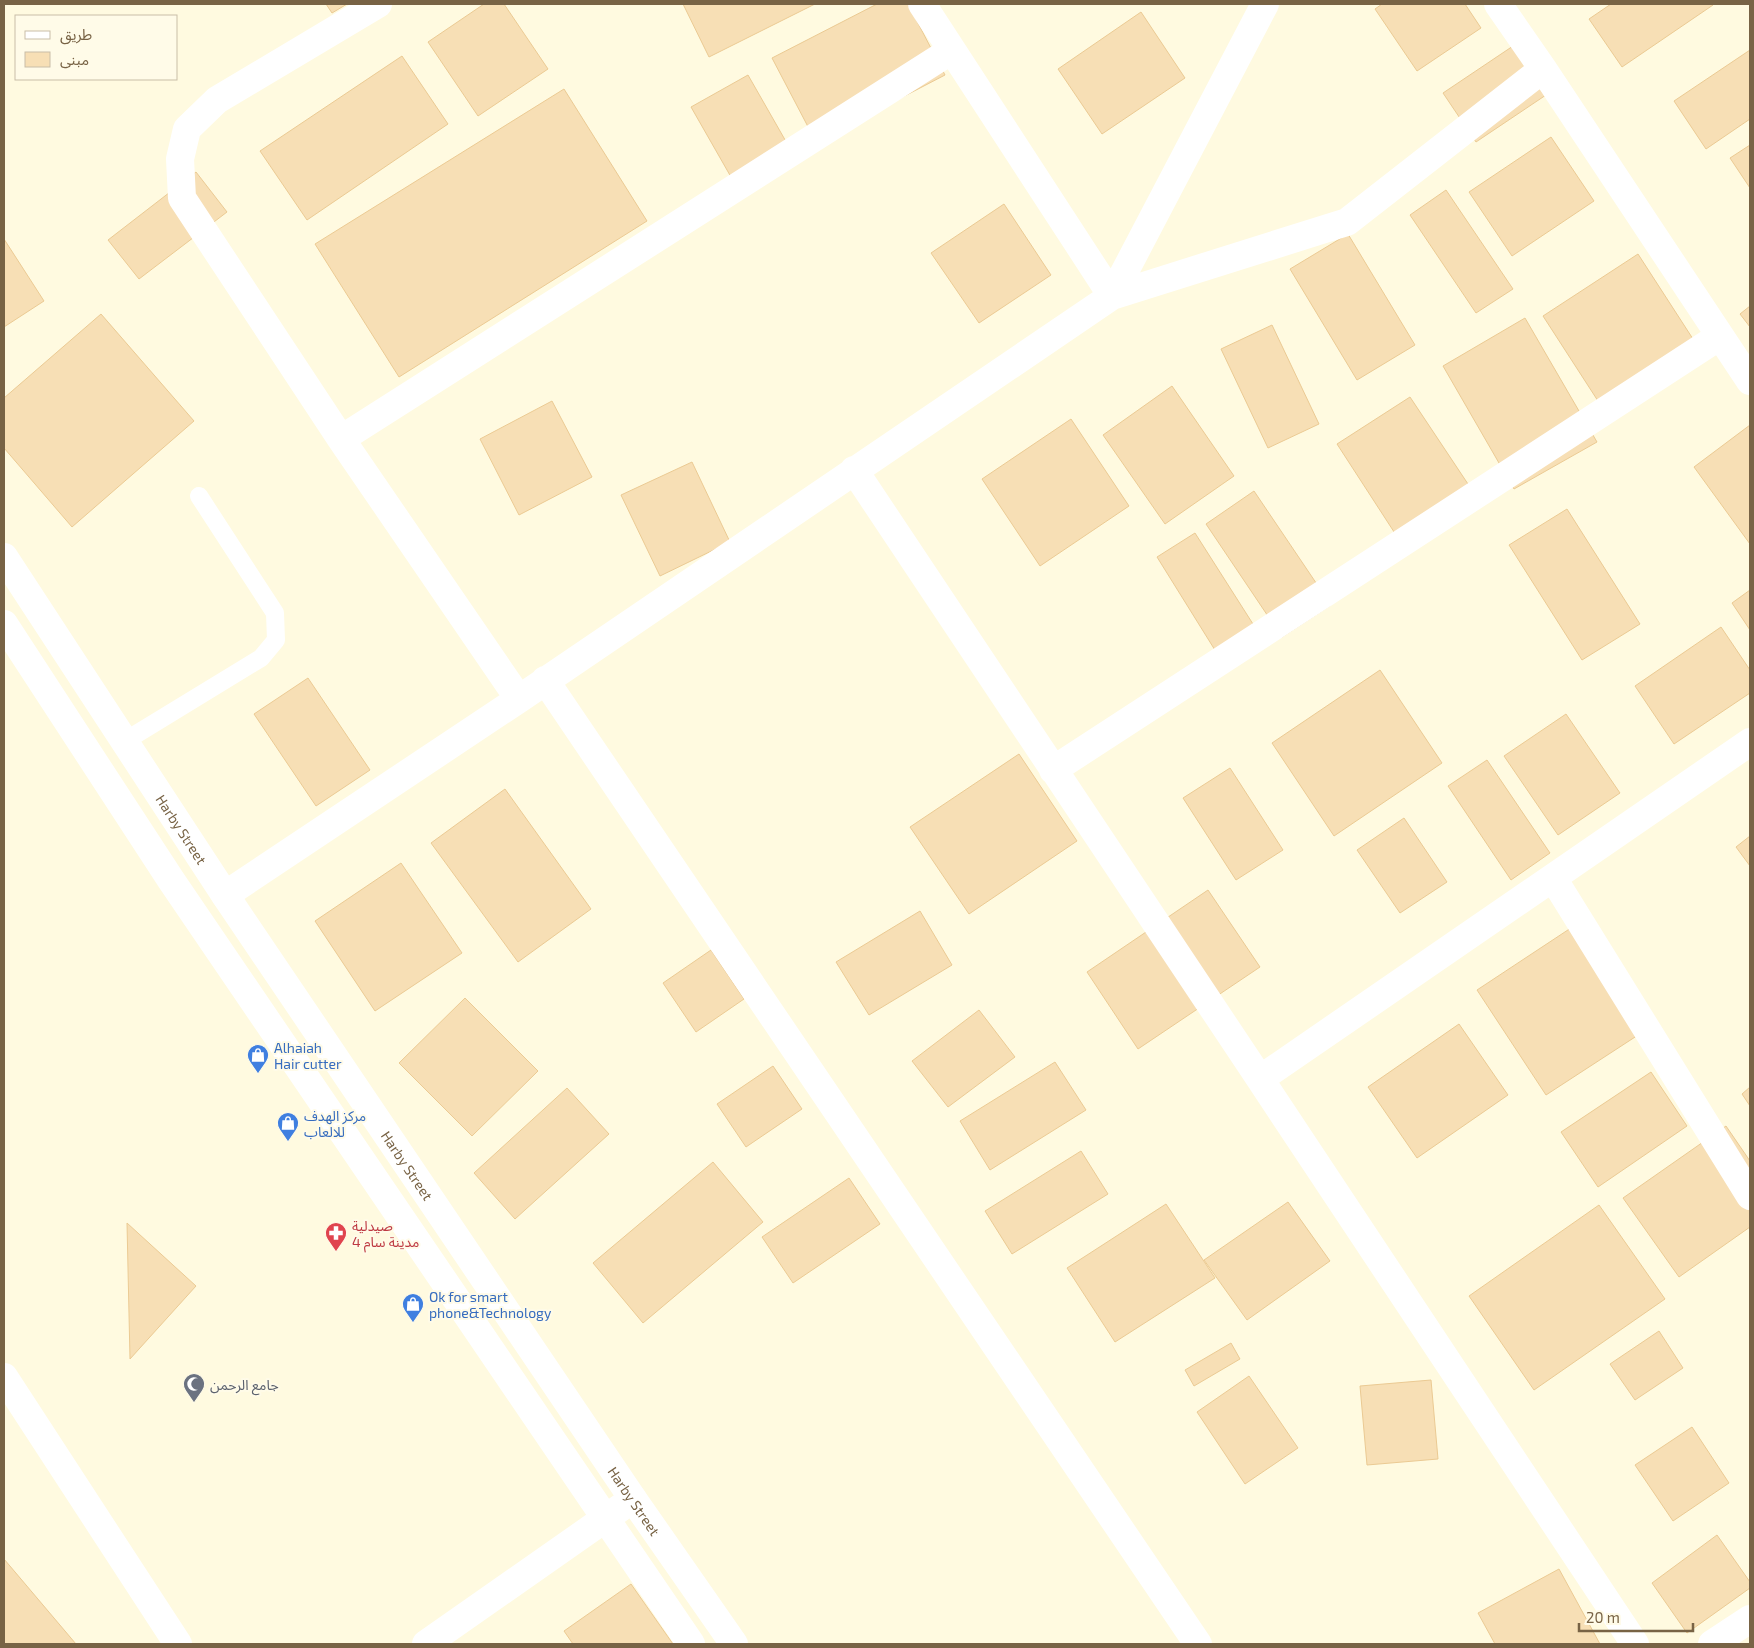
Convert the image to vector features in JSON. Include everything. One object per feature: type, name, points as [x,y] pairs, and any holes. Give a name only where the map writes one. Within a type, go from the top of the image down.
[{"type":"street","points":[[378,4],[217,100],[188,129],[180,159],[182,198],[518,699]]},
{"type":"street","points":[[922,4],[1112,296]]},
{"type":"street","points":[[1112,296],[1265,4]]},
{"type":"street","points":[[1498,4],[1544,69],[1750,381]]},
{"type":"street","points":[[342,439],[952,50]]},
{"type":"street","points":[[225,895],[518,699],[1112,296],[1347,222],[1544,69]]},
{"type":"street","points":[[1053,770],[1720,336]]},
{"type":"street","points":[[854,470],[1635,1644]]},
{"type":"street","name":"Harby Street","points":[[4,557],[225,895],[633,1499],[734,1644]]},
{"type":"street","points":[[4,624],[171,880],[691,1644]]},
{"type":"street","points":[[546,680],[1198,1644]]},
{"type":"street","points":[[1260,1079],[1750,742]]},
{"type":"street","points":[[1553,878],[1750,1196]]},
{"type":"street","points":[[4,1377],[178,1644]]},
{"type":"street","points":[[426,1644],[633,1499]]},
{"type":"street","points":[[1712,1644],[1750,1619]]},
{"type":"lane","points":[[125,741],[261,658],[276,640],[275,613],[199,496]]},
{"type":"building","points":[[326,4],[347,4],[332,13]]},
{"type":"building","points":[[484,4],[504,4],[548,69],[478,116],[428,42]]},
{"type":"building","points":[[683,4],[815,4],[709,57]]},
{"type":"building","points":[[877,4],[908,4],[945,75],[816,142],[772,58]]},
{"type":"building","points":[[1382,4],[1465,4],[1481,28],[1417,71],[1375,9]]},
{"type":"building","points":[[1611,4],[1713,5],[1622,67],[1589,19]]},
{"type":"building","points":[[1141,12],[1185,78],[1102,134],[1058,69]]},
{"type":"building","points":[[1516,44],[1549,93],[1476,142],[1443,93]]},
{"type":"building","points":[[1750,50],[1750,119],[1706,149],[1674,101]]},
{"type":"building","points":[[402,56],[448,124],[307,220],[260,151]]},
{"type":"building","points":[[748,75],[792,152],[735,184],[691,107]]},
{"type":"building","points":[[564,89],[647,221],[399,377],[315,244]]},
{"type":"building","points":[[1551,137],[1594,201],[1512,256],[1469,192]]},
{"type":"building","points":[[1750,145],[1750,188],[1730,158]]},
{"type":"building","points":[[196,172],[227,212],[139,279],[108,240]]},
{"type":"building","points":[[1446,190],[1513,289],[1476,313],[1410,215]]},
{"type":"building","points":[[1004,204],[1051,275],[979,323],[931,253]]},
{"type":"building","points":[[1348,234],[1415,345],[1357,380],[1290,269]]},
{"type":"building","points":[[4,239],[44,301],[4,327]]},
{"type":"building","points":[[1638,254],[1693,339],[1598,401],[1543,316]]},
{"type":"building","points":[[1750,306],[1750,327],[1740,314]]},
{"type":"building","points":[[101,314],[194,421],[72,527],[4,448],[4,398]]},
{"type":"building","points":[[1525,318],[1597,442],[1514,489],[1443,366]]},
{"type":"building","points":[[1272,325],[1319,424],[1268,448],[1221,349]]},
{"type":"building","points":[[1172,386],[1234,476],[1165,524],[1103,435]]},
{"type":"building","points":[[1410,397],[1472,490],[1398,538],[1337,444]]},
{"type":"building","points":[[552,401],[592,477],[519,515],[480,439]]},
{"type":"building","points":[[1071,419],[1129,506],[1040,566],[982,479]]},
{"type":"building","points":[[1750,425],[1750,544],[1694,467]]},
{"type":"building","points":[[692,462],[730,542],[660,576],[621,495]]},
{"type":"building","points":[[1254,491],[1331,605],[1282,637],[1206,524]]},
{"type":"building","points":[[1567,509],[1640,624],[1582,660],[1509,545]]},
{"type":"building","points":[[1195,533],[1267,646],[1228,671],[1157,557]]},
{"type":"building","points":[[1750,590],[1750,630],[1732,603]]},
{"type":"building","points":[[1721,627],[1750,670],[1750,693],[1674,744],[1635,686]]},
{"type":"building","points":[[1380,670],[1442,763],[1334,836],[1272,743]]},
{"type":"building","points":[[308,678],[370,770],[316,806],[254,714]]},
{"type":"building","points":[[1566,714],[1620,793],[1558,835],[1504,756]]},
{"type":"building","points":[[1019,754],[1077,841],[969,914],[910,827]]},
{"type":"building","points":[[1487,760],[1550,853],[1511,880],[1448,786]]},
{"type":"building","points":[[1230,768],[1283,850],[1236,880],[1183,798]]},
{"type":"building","points":[[505,789],[591,909],[518,962],[431,843]]},
{"type":"building","points":[[1404,818],[1447,882],[1400,913],[1357,850]]},
{"type":"building","points":[[1750,836],[1750,866],[1736,847]]},
{"type":"building","points":[[401,863],[462,953],[375,1011],[315,921]]},
{"type":"building","points":[[1208,890],[1260,967],[1138,1049],[1087,972]]},
{"type":"building","points":[[920,911],[952,965],[869,1015],[836,962]]},
{"type":"building","points":[[1583,920],[1652,1026],[1546,1095],[1477,990]]},
{"type":"building","points":[[711,950],[744,999],[696,1032],[663,983]]},
{"type":"building","points":[[465,998],[538,1071],[472,1136],[399,1063]]},
{"type":"building","points":[[979,1010],[1015,1057],[948,1107],[912,1061]]},
{"type":"building","points":[[1459,1024],[1508,1095],[1417,1158],[1368,1087]]},
{"type":"building","points":[[1055,1062],[1086,1110],[990,1170],[960,1121]]},
{"type":"building","points":[[773,1066],[802,1109],[746,1147],[717,1104]]},
{"type":"building","points":[[1651,1072],[1687,1126],[1598,1187],[1561,1132]]},
{"type":"building","points":[[1750,1087],[1750,1106],[1742,1094]]},
{"type":"building","points":[[567,1088],[609,1134],[515,1219],[474,1173]]},
{"type":"building","points":[[1726,1126],[1750,1161],[1750,1227],[1679,1277],[1623,1198]]},
{"type":"building","points":[[1081,1151],[1108,1194],[1012,1254],[985,1211]]},
{"type":"building","points":[[713,1162],[763,1222],[643,1323],[593,1263]]},
{"type":"building","points":[[849,1178],[880,1224],[793,1283],[762,1237]]},
{"type":"building","points":[[1288,1202],[1330,1261],[1247,1320],[1204,1260]]},
{"type":"building","points":[[1166,1204],[1215,1278],[1115,1342],[1067,1268]]},
{"type":"building","points":[[1599,1205],[1665,1299],[1534,1390],[1469,1296]]},
{"type":"building","points":[[127,1223],[196,1286],[130,1359]]},
{"type":"building","points":[[1659,1331],[1683,1368],[1635,1400],[1610,1364]]},
{"type":"building","points":[[1231,1343],[1240,1359],[1194,1386],[1185,1370]]},
{"type":"building","points":[[1249,1376],[1298,1448],[1245,1484],[1197,1412]]},
{"type":"building","points":[[1431,1380],[1438,1459],[1367,1465],[1360,1386]]},
{"type":"building","points":[[1692,1427],[1729,1483],[1673,1521],[1635,1465]]},
{"type":"building","points":[[1717,1535],[1750,1582],[1750,1588],[1687,1633],[1652,1583]]},
{"type":"building","points":[[4,1559],[76,1644],[4,1644]]},
{"type":"building","points":[[1559,1569],[1600,1644],[1495,1644],[1478,1613]]},
{"type":"building","points":[[631,1584],[673,1644],[573,1644],[564,1631]]},
{"type":"place","name":"Alhaiah Hair cutter","points":[[258,1074]]},
{"type":"place","name":"مركز الهدف للالعاب","points":[[288,1142]]},
{"type":"place","name":"صيدلية مدينة سام 4","points":[[336,1252]]},
{"type":"place","name":"Ok for smart phone&Technology","points":[[413,1323]]},
{"type":"place","name":"جامع الرحمن","points":[[194,1403]]}]
